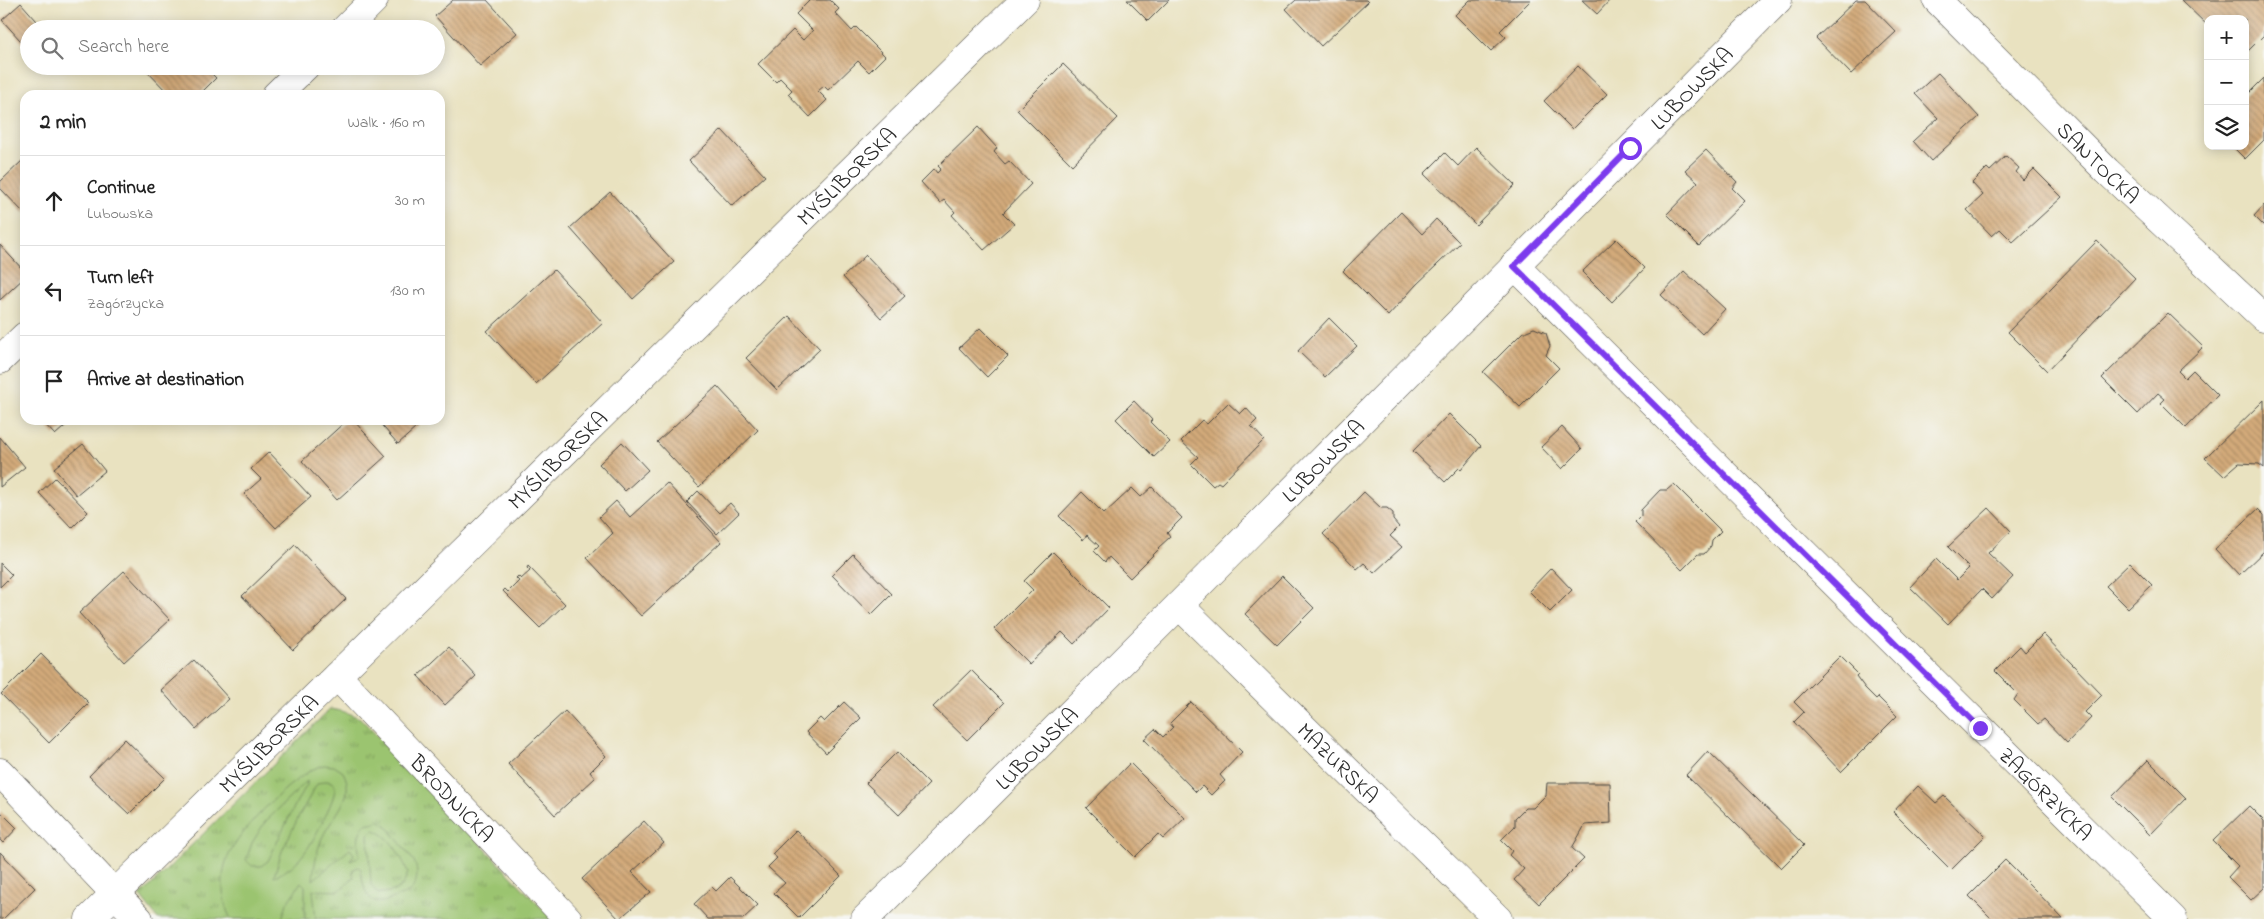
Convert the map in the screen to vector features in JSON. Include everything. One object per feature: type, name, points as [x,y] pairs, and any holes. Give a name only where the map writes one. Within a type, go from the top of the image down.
[{"type":"street","points":[[353,20],[374,0]]},
{"type":"street","name":"MYŚLIBORSKA","points":[[89,919],[1025,0]]},
{"type":"street","name":"LUBOWSKA","points":[[865,919],[1778,0]]},
{"type":"street","name":"SANTOCKA","points":[[1937,0],[2107,171],[2264,318]]},
{"type":"street","points":[[281,90],[297,75]]},
{"type":"street","name":"ZAGÓRZYCKA","points":[[1514,266],[2173,919]]},
{"type":"street","points":[[0,360],[20,341]]},
{"type":"street","name":"MAZURSKA","points":[[1179,605],[1498,919]]},
{"type":"street","name":"BRODNICKA","points":[[337,676],[568,919]]},
{"type":"street","points":[[0,772],[139,919]]},
{"type":"green space","points":[[330,709],[342,711],[360,718],[552,919],[158,919],[140,896]]},
{"type":"green space","points":[[323,765],[334,766],[343,772],[347,781],[347,790],[342,806],[320,843],[313,880],[350,849],[354,854],[350,860],[360,856],[358,839],[360,831],[365,824],[380,821],[387,826],[414,861],[417,874],[413,887],[406,894],[387,901],[374,901],[366,891],[361,869],[358,867],[352,870],[354,877],[339,891],[313,890],[316,919],[305,919],[305,886],[301,882],[287,903],[282,919],[231,919],[224,898],[223,873],[233,847],[268,805],[311,770]],"holes":[[[307,781],[307,785],[297,801],[268,861],[261,866],[252,866],[246,860],[252,843],[265,822]],[[328,781],[335,786],[328,811],[313,840],[302,856],[287,870],[274,876],[282,851],[317,784]],[[373,830],[379,832],[390,841],[406,868],[408,873],[403,885],[394,891],[378,894],[371,885],[368,835]]]},
{"type":"building","points":[[453,0],[487,0],[517,33],[480,66],[445,27],[445,20],[439,20],[435,16]]},
{"type":"building","points":[[810,0],[830,0],[839,9],[835,13],[852,31],[856,27],[885,56],[869,72],[858,61],[828,90],[824,86],[818,91],[827,100],[810,117],[788,94],[792,90],[780,78],[776,82],[758,64],[793,30],[803,40],[813,31],[796,14]]},
{"type":"building","points":[[1127,0],[1169,0],[1148,21]]},
{"type":"building","points":[[1296,0],[1366,0],[1368,2],[1321,46],[1286,9]]},
{"type":"building","points":[[1470,0],[1531,0],[1500,31],[1506,37],[1491,51],[1455,15]]},
{"type":"building","points":[[1582,0],[1610,0],[1597,14]]},
{"type":"building","points":[[1856,0],[1865,0],[1896,32],[1851,74],[1816,38]]},
{"type":"building","points":[[2181,0],[2264,0],[2264,35],[2249,50],[2249,15],[2204,15],[2204,22]]},
{"type":"building","points":[[21,3],[36,20],[20,20],[20,40],[2,20]]},
{"type":"building","points":[[1063,64],[1118,118],[1072,165],[1017,110]]},
{"type":"building","points":[[1578,66],[1607,94],[1572,129],[1544,101]]},
{"type":"building","points":[[1938,73],[1979,117],[1931,161],[1913,141],[1938,118],[1915,94]]},
{"type":"building","points":[[151,75],[213,75],[216,78],[204,90],[165,90]]},
{"type":"building","points":[[2264,78],[2264,140],[2245,159],[2236,150],[2249,150],[2249,93]]},
{"type":"building","points":[[978,127],[997,148],[994,152],[1005,164],[1009,161],[1031,184],[1003,213],[1014,224],[984,250],[952,215],[955,212],[944,200],[940,203],[921,182],[934,169],[937,173],[941,169],[938,166]]},
{"type":"building","points":[[722,130],[765,176],[732,206],[689,161]]},
{"type":"building","points":[[1476,147],[1515,185],[1476,225],[1424,174],[1445,153],[1458,166]]},
{"type":"building","points":[[1706,150],[1737,182],[1732,188],[1745,201],[1699,246],[1667,214],[1698,182],[1685,170]]},
{"type":"building","points":[[2006,156],[2019,168],[2016,172],[2023,180],[2034,169],[2062,197],[2013,242],[2000,229],[1992,236],[1967,210],[1983,195],[1972,183],[1987,168],[1990,171]]},
{"type":"building","points":[[20,163],[20,209],[0,188],[0,182]]},
{"type":"building","points":[[610,192],[674,262],[633,299],[570,228]]},
{"type":"building","points":[[2264,205],[2264,226],[2254,216]]},
{"type":"building","points":[[1401,212],[1422,234],[1436,219],[1460,243],[1416,285],[1388,316],[1343,271]]},
{"type":"building","points":[[1616,239],[1645,268],[1612,302],[1582,272]]},
{"type":"building","points":[[2097,241],[2135,278],[2047,371],[2008,332]]},
{"type":"building","points":[[0,245],[20,267],[20,282],[0,300]]},
{"type":"building","points":[[866,255],[905,296],[881,318],[843,277]]},
{"type":"building","points":[[554,270],[603,323],[536,384],[487,331]]},
{"type":"building","points":[[1684,271],[1725,309],[1702,334],[1661,295]]},
{"type":"building","points":[[2168,313],[2203,347],[2178,371],[2185,378],[2193,370],[2218,395],[2186,428],[2161,403],[2165,399],[2158,393],[2138,414],[2102,378]]},
{"type":"building","points":[[789,316],[820,349],[777,390],[746,358]]},
{"type":"building","points":[[1329,318],[1357,346],[1325,377],[1298,351]]},
{"type":"building","points":[[980,328],[1008,356],[987,377],[959,348]]},
{"type":"building","points":[[1534,328],[1546,333],[1550,346],[1546,355],[1559,368],[1520,407],[1483,372],[1522,333]]},
{"type":"building","points":[[717,386],[758,430],[699,487],[657,442]]},
{"type":"building","points":[[2264,400],[2264,468],[2259,464],[2239,463],[2224,476],[2205,458]]},
{"type":"building","points":[[1134,401],[1152,420],[1150,422],[1170,442],[1154,457],[1116,419]]},
{"type":"building","points":[[1228,403],[1240,414],[1246,408],[1257,420],[1251,426],[1264,440],[1221,484],[1218,482],[1213,486],[1191,464],[1198,457],[1181,441],[1202,420],[1207,424]]},
{"type":"building","points":[[1449,414],[1481,446],[1461,470],[1459,468],[1445,482],[1413,451]]},
{"type":"building","points":[[46,425],[66,425],[55,435]]},
{"type":"building","points":[[342,425],[358,425],[386,456],[337,500],[302,461]]},
{"type":"building","points":[[381,425],[419,425],[398,444]]},
{"type":"building","points":[[1562,427],[1582,449],[1562,469],[1541,447]]},
{"type":"building","points":[[0,437],[25,467],[0,487]]},
{"type":"building","points":[[622,442],[648,470],[625,491],[599,464]]},
{"type":"building","points":[[83,444],[105,471],[76,495],[54,468]]},
{"type":"building","points":[[269,452],[311,497],[276,528],[244,494],[261,479],[251,469]]},
{"type":"building","points":[[55,478],[88,512],[72,528],[39,493]]},
{"type":"building","points":[[667,483],[721,542],[641,616],[587,558],[613,533],[599,517],[616,501],[630,517]]},
{"type":"building","points":[[1674,484],[1721,531],[1712,540],[1711,546],[1704,554],[1698,554],[1682,570],[1635,522],[1641,516],[1641,510],[1660,490],[1667,490]]},
{"type":"building","points":[[1152,487],[1182,518],[1167,533],[1170,537],[1130,578],[1109,557],[1105,562],[1094,551],[1099,546],[1087,535],[1083,540],[1059,516],[1082,492],[1104,514],[1132,488],[1141,497]]},
{"type":"building","points":[[698,491],[719,513],[730,503],[739,513],[717,534],[687,502]]},
{"type":"building","points":[[1364,492],[1381,508],[1387,508],[1393,513],[1393,520],[1399,527],[1390,536],[1402,547],[1374,573],[1364,563],[1357,569],[1323,534]]},
{"type":"building","points":[[1989,508],[2011,531],[1988,553],[2013,577],[1992,599],[1982,589],[1948,624],[1910,587],[1936,559],[1957,580],[1969,568],[1948,547]]},
{"type":"building","points":[[2258,509],[2264,515],[2264,551],[2239,575],[2215,549]]},
{"type":"building","points":[[295,545],[346,599],[293,650],[242,596]]},
{"type":"building","points":[[1053,552],[1109,608],[1074,644],[1062,632],[1029,664],[994,629],[1033,590],[1024,581]]},
{"type":"building","points":[[853,554],[892,594],[871,615],[832,575]]},
{"type":"building","points":[[0,563],[12,575],[0,587]]},
{"type":"building","points":[[2130,563],[2152,585],[2128,608],[2106,586]]},
{"type":"building","points":[[528,566],[565,604],[540,628],[503,591],[505,589],[508,592],[519,581],[516,578],[518,576],[521,579],[530,571],[527,568]]},
{"type":"building","points":[[1551,568],[1572,590],[1550,612],[1529,591]]},
{"type":"building","points":[[124,571],[170,620],[124,662],[79,613]]},
{"type":"building","points":[[1282,576],[1314,608],[1277,645],[1245,614]]},
{"type":"building","points":[[2043,634],[2102,695],[2085,712],[2091,718],[2067,743],[2044,719],[2038,724],[2014,700],[2018,694],[1995,671],[2020,646],[2025,652]]},
{"type":"building","points":[[449,647],[476,676],[445,705],[418,676]]},
{"type":"building","points":[[41,654],[89,703],[49,743],[1,694]]},
{"type":"building","points":[[1840,656],[1858,674],[1856,676],[1865,688],[1876,699],[1878,697],[1897,716],[1841,772],[1794,722],[1804,712],[1794,702]]},
{"type":"building","points":[[194,660],[229,699],[196,729],[161,690]]},
{"type":"building","points":[[971,670],[1004,703],[967,740],[933,707]]},
{"type":"building","points":[[844,702],[861,718],[826,753],[806,732],[820,718],[824,722]]},
{"type":"building","points":[[1191,702],[1242,752],[1220,775],[1225,781],[1211,795],[1202,786],[1196,792],[1144,739],[1155,729],[1163,737],[1173,727],[1170,723]]},
{"type":"building","points":[[565,711],[606,756],[590,772],[595,778],[555,815],[508,764]]},
{"type":"building","points":[[125,739],[165,778],[129,814],[89,776]]},
{"type":"building","points":[[1708,751],[1804,845],[1781,868],[1686,775]]},
{"type":"building","points":[[897,752],[929,784],[899,815],[866,783]]},
{"type":"building","points":[[2148,760],[2186,798],[2150,835],[2112,797]]},
{"type":"building","points":[[1130,763],[1185,818],[1163,839],[1158,834],[1135,857],[1086,808]]},
{"type":"building","points":[[1547,783],[1610,783],[1611,823],[1585,825],[1572,848],[1584,859],[1539,904],[1514,880],[1524,869],[1509,855],[1512,851],[1501,840],[1515,826],[1515,818],[1525,808],[1533,808],[1546,795]]},
{"type":"building","points":[[1918,786],[1936,803],[1944,796],[1985,836],[1951,870],[1893,812]]},
{"type":"building","points":[[2249,806],[2264,821],[2264,888],[2251,900],[2228,877],[2238,866],[2213,841]]},
{"type":"building","points":[[0,811],[17,828],[3,843],[0,840]]},
{"type":"building","points":[[644,821],[664,843],[632,872],[651,892],[619,919],[582,879]]},
{"type":"building","points":[[796,830],[841,876],[799,918],[774,893],[785,883],[768,867],[777,858],[772,854]]},
{"type":"building","points":[[0,852],[35,888],[3,919],[0,919]]},
{"type":"building","points":[[2005,860],[2063,919],[1992,919],[1969,896]]},
{"type":"building","points":[[730,877],[758,905],[743,919],[708,919],[694,904],[712,887],[716,891]]},
{"type":"route","points":[[1630,148],[1514,266],[1980,728]]}]
